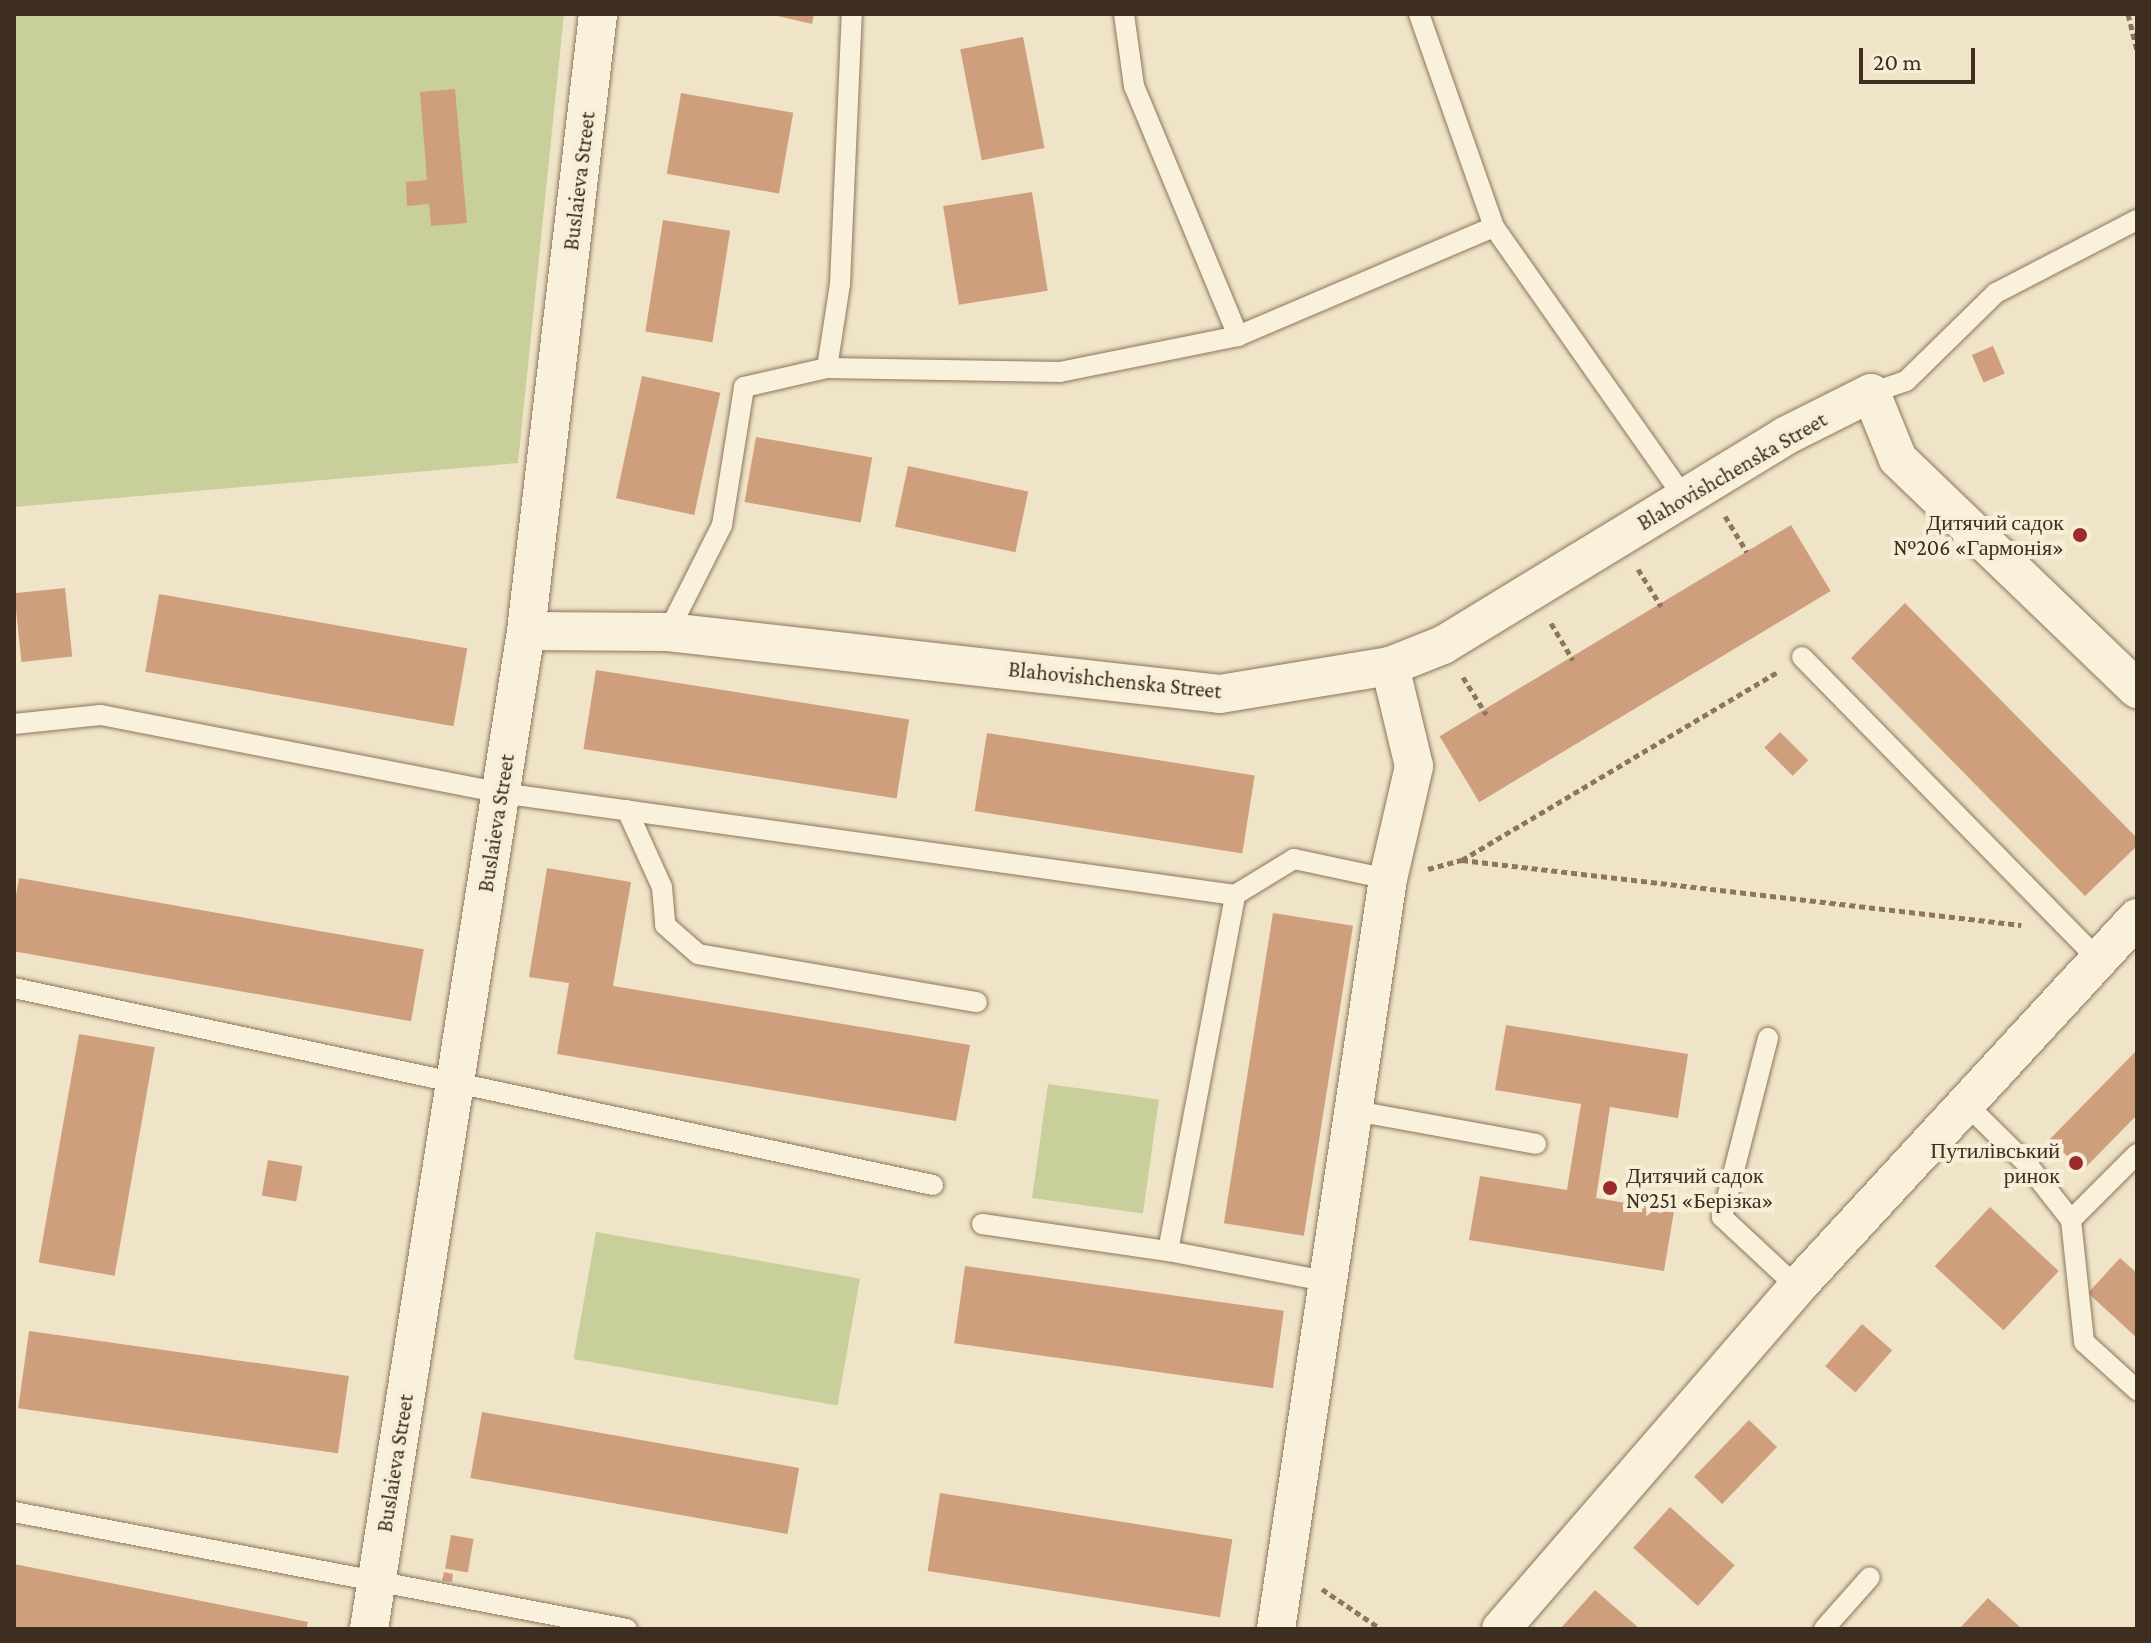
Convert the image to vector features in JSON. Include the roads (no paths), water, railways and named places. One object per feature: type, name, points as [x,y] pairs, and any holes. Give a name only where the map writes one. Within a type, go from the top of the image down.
[{"type":"street","name":"Buslaieva Street","points":[[369,1629],[526,631],[598,14]]},
{"type":"street","name":"Blahovishchenska Street","points":[[526,631],[668,632],[1220,694],[1390,666],[1443,645],[1684,497],[1871,393]]},
{"type":"street","points":[[1871,393],[1898,459],[2137,689]]},
{"type":"street","points":[[1276,1629],[1331,1282],[1388,879],[1414,766],[1390,666]]},
{"type":"street","points":[[1501,1629],[1797,1287],[1963,1101],[2137,918]]},
{"type":"lane","points":[[827,368],[840,284],[852,14]]},
{"type":"lane","points":[[1124,14],[1134,86],[1238,336]]},
{"type":"lane","points":[[1419,14],[1494,227],[1684,497]]},
{"type":"lane","points":[[1871,393],[1906,381],[1996,293],[2137,220]]},
{"type":"lane","points":[[668,632],[722,525],[744,387],[827,368],[1060,372],[1238,336],[1494,227]]},
{"type":"lane","points":[[1802,657],[2098,959]]},
{"type":"lane","points":[[14,724],[101,715],[501,793],[1235,895],[1294,859],[1388,879]]},
{"type":"lane","points":[[627,810],[662,887],[665,925],[698,954],[977,1002]]},
{"type":"lane","points":[[1168,1251],[1235,895]]},
{"type":"lane","points":[[14,988],[456,1080],[933,1185]]},
{"type":"lane","points":[[1768,1038],[1722,1217],[1797,1287]]},
{"type":"lane","points":[[1963,1101],[2027,1164],[2071,1220],[2084,1342],[2137,1390]]},
{"type":"lane","points":[[1355,1111],[1536,1144]]},
{"type":"lane","points":[[2071,1220],[2137,1154]]},
{"type":"lane","points":[[982,1224],[1168,1251],[1331,1282]]},
{"type":"lane","points":[[14,1512],[376,1584],[627,1629]]},
{"type":"lane","points":[[1824,1629],[1870,1577]]},
{"type":"place","name":"Дитячий садок №206 «Гармонія»","points":[[2080,535]]},
{"type":"place","name":"Путилівський ринок","points":[[2076,1163]]},
{"type":"place","name":"Дитячий садок №251 «Берізка»","points":[[1610,1188]]}]
